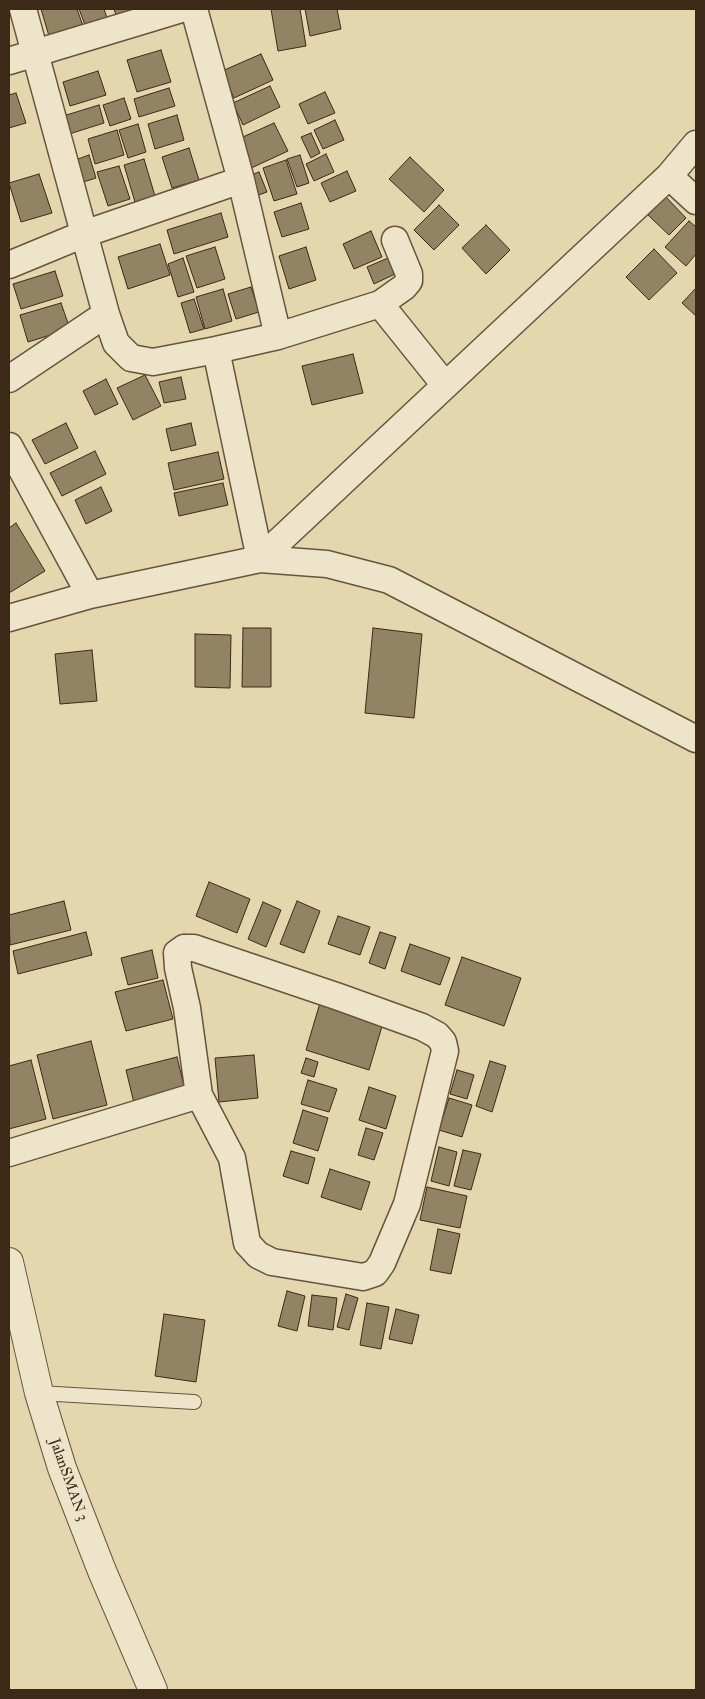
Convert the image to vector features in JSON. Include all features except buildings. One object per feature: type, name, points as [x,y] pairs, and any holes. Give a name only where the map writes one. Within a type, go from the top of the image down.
[{"type":"street","points":[[23,9],[106,314],[116,343],[131,358],[153,362],[216,350],[278,336],[380,304],[404,287],[409,281],[409,274],[395,240]]},
{"type":"street","points":[[9,62],[181,9]]},
{"type":"street","points":[[194,9],[241,180],[278,336]]},
{"type":"street","points":[[260,559],[668,176],[696,144]]},
{"type":"street","points":[[668,176],[696,201]]},
{"type":"street","points":[[9,265],[84,234],[241,180]]},
{"type":"street","points":[[380,304],[445,385]]},
{"type":"street","points":[[9,379],[106,314]]},
{"type":"street","points":[[216,350],[260,559]]},
{"type":"street","points":[[9,446],[90,595]]},
{"type":"street","points":[[9,618],[90,595],[260,559],[327,564],[389,580],[696,739]]},
{"type":"street","points":[[184,948],[194,948],[330,994],[437,1035],[443,1042],[445,1051],[407,1204],[382,1263],[375,1273],[363,1277],[272,1262],[258,1255],[247,1243],[232,1158],[199,1094],[187,1008],[178,968],[177,953],[184,948]]},
{"type":"street","points":[[9,1153],[158,1109],[199,1094]]},
{"type":"street","name":"JalanSMAN 3","points":[[9,1262],[39,1393],[62,1468],[102,1571],[153,1690]]},
{"type":"lane","points":[[39,1393],[194,1402]]}]
